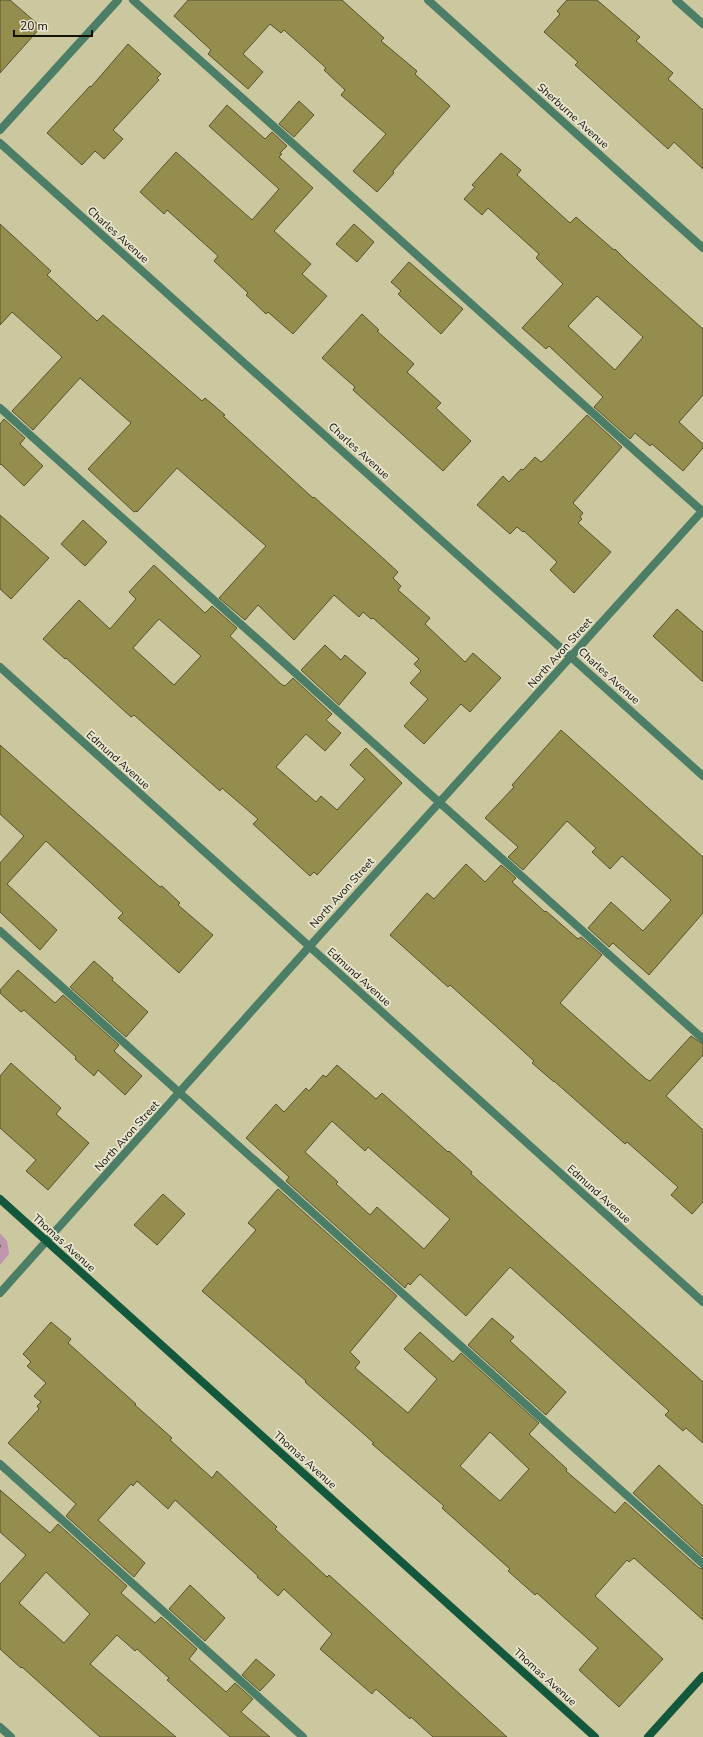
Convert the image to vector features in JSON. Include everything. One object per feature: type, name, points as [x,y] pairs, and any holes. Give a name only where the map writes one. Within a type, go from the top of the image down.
[{"type":"street","points":[[0,130],[118,0]]},
{"type":"street","points":[[133,0],[703,511]]},
{"type":"street","name":"Sherburne Avenue","points":[[428,0],[703,248]]},
{"type":"street","points":[[676,0],[703,24]]},
{"type":"street","name":"Charles Avenue","points":[[0,143],[703,776]]},
{"type":"street","points":[[0,408],[703,1039]]},
{"type":"street","name":"North Avon Street","points":[[0,1293],[309,947],[703,511]]},
{"type":"street","name":"Edmund Avenue","points":[[0,668],[703,1302]]},
{"type":"street","points":[[0,931],[703,1564]]},
{"type":"street","name":"Thomas Avenue","points":[[0,1199],[595,1737]]},
{"type":"street","points":[[0,1464],[303,1737]]},
{"type":"street","points":[[648,1737],[703,1676]]},
{"type":"street","points":[[0,1727],[11,1737]]},
{"type":"shaded area","points":[[0,1233],[7,1241],[9,1254],[0,1265]]},
{"type":"building","points":[[0,0],[10,0],[41,27],[0,73]]},
{"type":"building","points":[[188,0],[342,0],[384,38],[381,41],[417,71],[415,74],[450,106],[393,171],[394,173],[377,192],[353,171],[386,134],[341,95],[345,90],[324,70],[326,68],[284,30],[281,33],[270,24],[243,54],[263,72],[248,89],[208,54],[211,50],[174,16]]},
{"type":"building","points":[[567,0],[597,0],[640,37],[636,41],[673,73],[668,79],[703,110],[703,169],[674,142],[668,149],[575,65],[578,62],[544,32],[560,14],[557,11]]},
{"type":"building","points":[[128,44],[161,74],[157,78],[159,80],[113,130],[123,139],[104,159],[95,151],[82,165],[47,133],[90,86],[91,87]]},
{"type":"building","points":[[299,101],[314,115],[294,137],[279,124]]},
{"type":"building","points":[[227,105],[265,139],[272,132],[287,146],[280,153],[282,154],[279,157],[313,188],[274,231],[311,264],[302,274],[327,296],[293,334],[268,312],[266,314],[246,295],[248,293],[214,261],[218,256],[167,210],[164,214],[140,192],[176,152],[252,220],[279,189],[209,126]]},
{"type":"building","points":[[501,153],[521,170],[517,175],[570,223],[576,217],[614,250],[615,249],[703,329],[703,395],[679,422],[703,444],[703,448],[683,471],[652,444],[650,446],[635,433],[630,439],[594,407],[603,397],[549,346],[546,349],[522,328],[563,284],[536,258],[539,254],[488,208],[482,215],[464,199],[475,187],[472,185]],"holes":[[[597,296],[643,337],[615,370],[568,326]]]},
{"type":"building","points":[[0,224],[51,271],[47,275],[97,321],[103,315],[202,401],[205,398],[313,498],[314,497],[398,572],[393,578],[401,586],[398,590],[430,618],[425,624],[465,662],[473,653],[501,678],[470,712],[461,704],[424,744],[404,726],[428,699],[410,683],[421,671],[414,664],[419,659],[373,618],[371,619],[363,612],[359,617],[334,595],[294,640],[258,605],[245,620],[219,598],[266,546],[177,468],[137,512],[134,512],[88,469],[131,423],[80,378],[33,430],[12,411],[62,357],[12,312],[0,325]]},
{"type":"building","points":[[354,224],[374,242],[357,262],[336,244]]},
{"type":"building","points":[[409,262],[463,309],[441,334],[398,294],[401,291],[391,282]]},
{"type":"building","points":[[362,314],[379,330],[377,331],[414,364],[407,372],[441,403],[436,408],[471,441],[443,471],[353,390],[355,387],[322,358]]},
{"type":"building","points":[[587,415],[622,447],[573,503],[583,513],[580,517],[582,519],[578,523],[611,552],[574,593],[550,570],[557,562],[524,531],[523,532],[517,527],[510,534],[477,505],[503,476],[509,482],[535,457],[541,462],[544,460]]},
{"type":"building","points":[[4,419],[25,438],[20,444],[43,466],[24,486],[1,464],[0,465],[0,424]]},
{"type":"building","points":[[0,515],[49,558],[11,599],[0,589]]},
{"type":"building","points":[[83,520],[107,542],[85,566],[61,544]]},
{"type":"building","points":[[154,565],[205,613],[212,606],[237,628],[230,636],[281,684],[285,686],[293,678],[332,714],[326,720],[341,733],[325,751],[306,734],[276,767],[316,802],[321,796],[337,810],[365,779],[350,765],[366,748],[402,783],[317,875],[314,872],[310,876],[253,824],[258,819],[222,788],[220,791],[134,715],[131,717],[43,639],[79,600],[110,629],[136,599],[129,592]],"holes":[[[159,619],[201,656],[174,685],[133,648]]]},
{"type":"building","points":[[677,609],[703,632],[703,682],[653,636]]},
{"type":"building","points":[[325,645],[341,660],[345,655],[366,673],[339,705],[301,670]]},
{"type":"building","points":[[561,730],[703,857],[703,913],[649,975],[613,943],[609,947],[588,928],[611,902],[643,931],[671,900],[622,856],[610,869],[592,852],[596,848],[567,821],[523,870],[508,857],[518,847],[485,818],[514,787],[512,785]]},
{"type":"building","points":[[0,745],[160,887],[162,886],[180,903],[178,905],[213,935],[179,973],[118,918],[123,913],[46,841],[7,884],[57,930],[40,950],[0,912],[0,863],[24,836],[0,814]]},
{"type":"building","points":[[466,864],[485,882],[501,865],[516,878],[512,882],[545,912],[546,911],[578,939],[581,937],[602,955],[560,1003],[646,1079],[650,1081],[691,1036],[703,1044],[703,1055],[666,1096],[703,1130],[703,1202],[692,1214],[671,1195],[678,1187],[627,1142],[625,1144],[532,1063],[534,1061],[499,1029],[450,985],[448,987],[390,935],[427,893],[434,899]]},
{"type":"building","points":[[94,961],[113,978],[112,980],[148,1012],[126,1037],[70,987]]},
{"type":"building","points":[[18,970],[55,1003],[63,995],[119,1045],[114,1051],[142,1076],[125,1095],[98,1070],[94,1076],[75,1059],[76,1057],[24,1010],[21,1012],[0,993],[0,990]]},
{"type":"building","points":[[11,1063],[61,1108],[56,1114],[89,1143],[48,1190],[26,1171],[36,1160],[0,1128],[0,1076]]},
{"type":"building","points":[[337,1065],[376,1099],[382,1093],[448,1152],[449,1151],[472,1172],[471,1174],[703,1382],[703,1443],[686,1428],[683,1431],[665,1415],[669,1411],[510,1267],[466,1316],[420,1274],[410,1285],[408,1283],[405,1288],[286,1181],[289,1177],[246,1138],[276,1104],[284,1112],[306,1088],[309,1091],[323,1075],[326,1077]],"holes":[[[332,1121],[365,1151],[368,1147],[450,1219],[424,1249],[377,1207],[370,1215],[336,1184],[338,1182],[305,1152]]]},
{"type":"building","points":[[278,1189],[397,1296],[350,1352],[360,1362],[355,1368],[408,1413],[437,1379],[404,1349],[420,1332],[453,1362],[461,1353],[539,1423],[529,1434],[567,1469],[566,1471],[615,1513],[625,1502],[699,1568],[703,1569],[703,1620],[634,1558],[629,1562],[627,1560],[595,1596],[663,1659],[619,1707],[579,1670],[598,1648],[537,1593],[535,1595],[508,1571],[510,1569],[442,1508],[444,1506],[372,1444],[374,1443],[305,1382],[306,1381],[202,1291],[256,1230],[248,1223]],"holes":[[[490,1432],[529,1469],[500,1501],[460,1466]]]},
{"type":"building","points":[[163,1194],[185,1214],[157,1245],[134,1225]]},
{"type":"building","points":[[492,1318],[514,1337],[510,1341],[566,1392],[546,1415],[468,1345]]},
{"type":"building","points":[[51,1322],[71,1339],[68,1343],[172,1438],[170,1440],[212,1478],[217,1471],[277,1527],[275,1529],[327,1577],[329,1575],[507,1737],[433,1737],[376,1689],[372,1694],[320,1649],[332,1634],[284,1589],[278,1596],[175,1500],[168,1509],[137,1481],[133,1486],[131,1484],[98,1520],[145,1563],[134,1577],[66,1516],[76,1504],[8,1443],[39,1409],[37,1406],[41,1402],[34,1396],[46,1383],[27,1366],[31,1362],[23,1354]]},
{"type":"building","points":[[659,1465],[703,1506],[703,1557],[633,1493]]},
{"type":"building","points":[[0,1490],[50,1533],[58,1524],[127,1586],[121,1593],[155,1623],[161,1617],[197,1649],[189,1659],[226,1692],[235,1683],[253,1699],[241,1712],[270,1737],[230,1737],[167,1680],[169,1678],[137,1649],[135,1651],[117,1635],[90,1664],[176,1737],[100,1737],[0,1649],[0,1584],[26,1555],[0,1532]],"holes":[[[46,1572],[90,1614],[64,1643],[19,1603]]]},
{"type":"building","points":[[190,1585],[225,1618],[205,1641],[169,1609]]},
{"type":"building","points":[[256,1659],[275,1675],[260,1691],[242,1675]]}]
